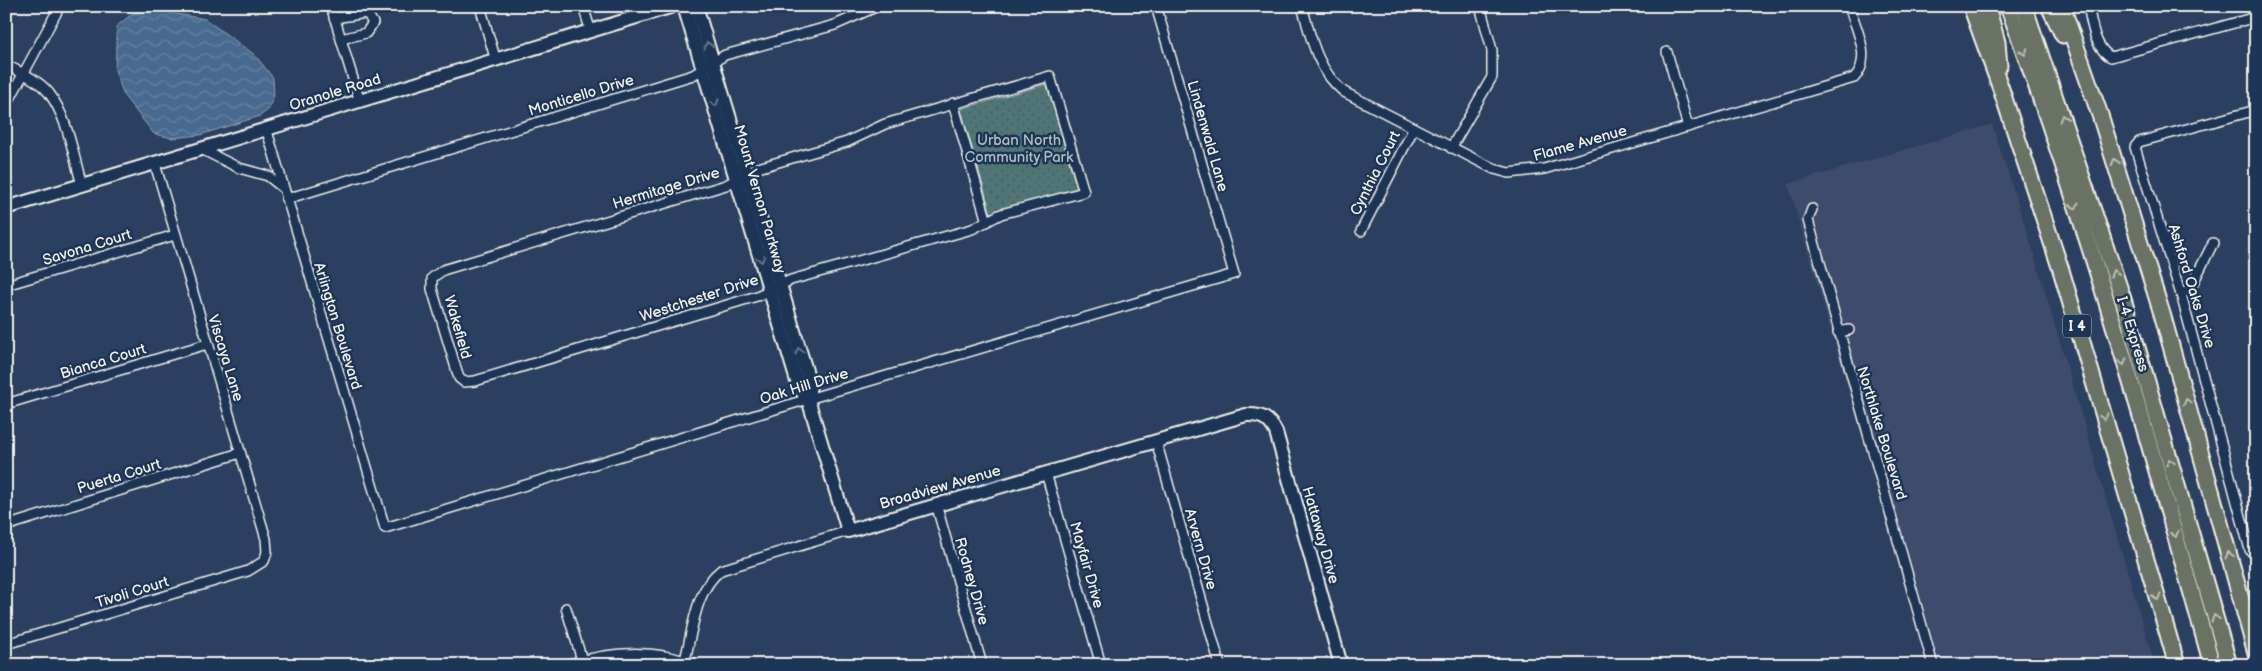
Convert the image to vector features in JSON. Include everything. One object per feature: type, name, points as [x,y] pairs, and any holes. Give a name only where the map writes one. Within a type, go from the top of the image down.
[{"type":"highway","name":"I 4","points":[[1971,6],[2001,90],[2060,270],[2177,665]]},
{"type":"highway","points":[[1987,6],[1996,42],[2001,90]]},
{"type":"highway","name":"I-4 Express","points":[[2008,6],[2100,285],[2212,665]]},
{"type":"highway","name":"I-4 Express","points":[[2024,6],[2123,300],[2229,665]]},
{"type":"highway","points":[[2049,6],[2093,97]]},
{"type":"highway","points":[[2062,6],[2163,317],[2256,653]]},
{"type":"street","points":[[6,106],[60,6]]},
{"type":"street","points":[[331,6],[360,102]]},
{"type":"street","points":[[480,6],[496,60]]},
{"type":"street","points":[[583,6],[590,32]]},
{"type":"street","name":"Oranole Road","points":[[6,208],[203,150],[673,6]]},
{"type":"street","name":"Mount Vernon Parkway","points":[[686,6],[686,13],[709,67]]},
{"type":"street","name":"Mount Vernon Parkway","points":[[693,6],[697,9],[709,67],[774,288],[810,384],[808,398],[848,531]]},
{"type":"street","name":"Monticello Drive","points":[[286,199],[693,76],[726,55],[835,25],[878,6]]},
{"type":"street","name":"Lindenwald Lane","points":[[1156,6],[1234,274]]},
{"type":"street","name":"Flame Avenue","points":[[1302,6],[1316,54],[1333,83],[1344,92],[1451,148],[1494,169],[1509,173],[1524,173],[1544,169],[1854,78],[1860,72],[1863,63],[1863,53],[1849,6]]},
{"type":"street","points":[[1451,148],[1492,77],[1492,50],[1480,6]]},
{"type":"street","points":[[2088,6],[2096,40],[2105,54],[2111,57],[2256,17]]},
{"type":"street","points":[[334,18],[367,13],[373,23],[366,33],[341,39]]},
{"type":"street","points":[[1667,52],[1688,127]]},
{"type":"street","points":[[6,65],[24,74],[48,91],[58,106],[82,185]]},
{"type":"street","name":"Hermitage Drive","points":[[432,278],[443,270],[743,178],[758,168],[847,142],[885,124],[1050,76],[1084,192]]},
{"type":"street","points":[[953,103],[987,222]]},
{"type":"street","name":"Ashford Oaks Drive","points":[[2256,110],[2138,142],[2135,147],[2181,294],[2250,550],[2256,555]]},
{"type":"street","name":"Cynthia Court","points":[[1361,231],[1414,128]]},
{"type":"street","name":"Arlington Boulevard","points":[[267,130],[384,528]]},
{"type":"street","points":[[203,150],[239,168],[268,176],[283,188]]},
{"type":"street","name":"Viscaya Lane","points":[[155,164],[266,539],[267,552],[264,561]]},
{"type":"street","name":"Westchester Drive","points":[[464,382],[485,379],[774,288],[791,280],[972,228],[1001,214],[1084,192]]},
{"type":"street","name":"Northlake Boulevard","points":[[1812,209],[1808,220],[1838,332],[1899,538],[1933,665]]},
{"type":"street","name":"Savona Court","points":[[6,285],[175,235]]},
{"type":"street","points":[[2181,294],[2190,288],[2213,243]]},
{"type":"street","name":"Oak Hill Drive","points":[[384,528],[808,398],[1234,274]]},
{"type":"street","name":"Wakefield","points":[[432,278],[432,289],[457,374],[464,382]]},
{"type":"street","points":[[1838,332],[1849,330]]},
{"type":"street","name":"Bianca Court","points":[[6,404],[207,344]]},
{"type":"street","name":"Broadview Avenue","points":[[685,660],[702,591],[711,578],[721,570],[936,504],[1246,414],[1256,414],[1265,417]]},
{"type":"street","name":"Hattaway Drive","points":[[1265,417],[1276,432],[1341,665]]},
{"type":"street","name":"Arvern Drive","points":[[1156,441],[1220,665]]},
{"type":"street","name":"Puerta Court","points":[[6,526],[240,453]]},
{"type":"street","name":"Mayfair Drive","points":[[1046,473],[1101,665]]},
{"type":"street","name":"Rodney Drive","points":[[936,504],[982,665]]},
{"type":"street","name":"Tivoli Court","points":[[6,644],[248,571],[264,561]]},
{"type":"street","points":[[566,608],[582,660]]},
{"type":"street","points":[[566,665],[605,654],[632,652],[666,655],[697,665]]},
{"type":"shaded area","points":[[1992,124],[2032,247],[2155,665],[1938,665],[1903,537],[1844,336],[1854,334],[1852,325],[1841,327],[1812,221],[1818,206],[1810,202],[1804,221],[1929,665],[1788,184]]},
{"type":"green space","name":"Urban North Community Park","points":[[1047,84],[1077,189],[991,213],[961,109]]},
{"type":"water","points":[[155,10],[205,19],[255,55],[273,78],[274,95],[269,109],[260,116],[200,135],[172,138],[154,134],[124,96],[115,70],[117,26],[132,14]]}]
